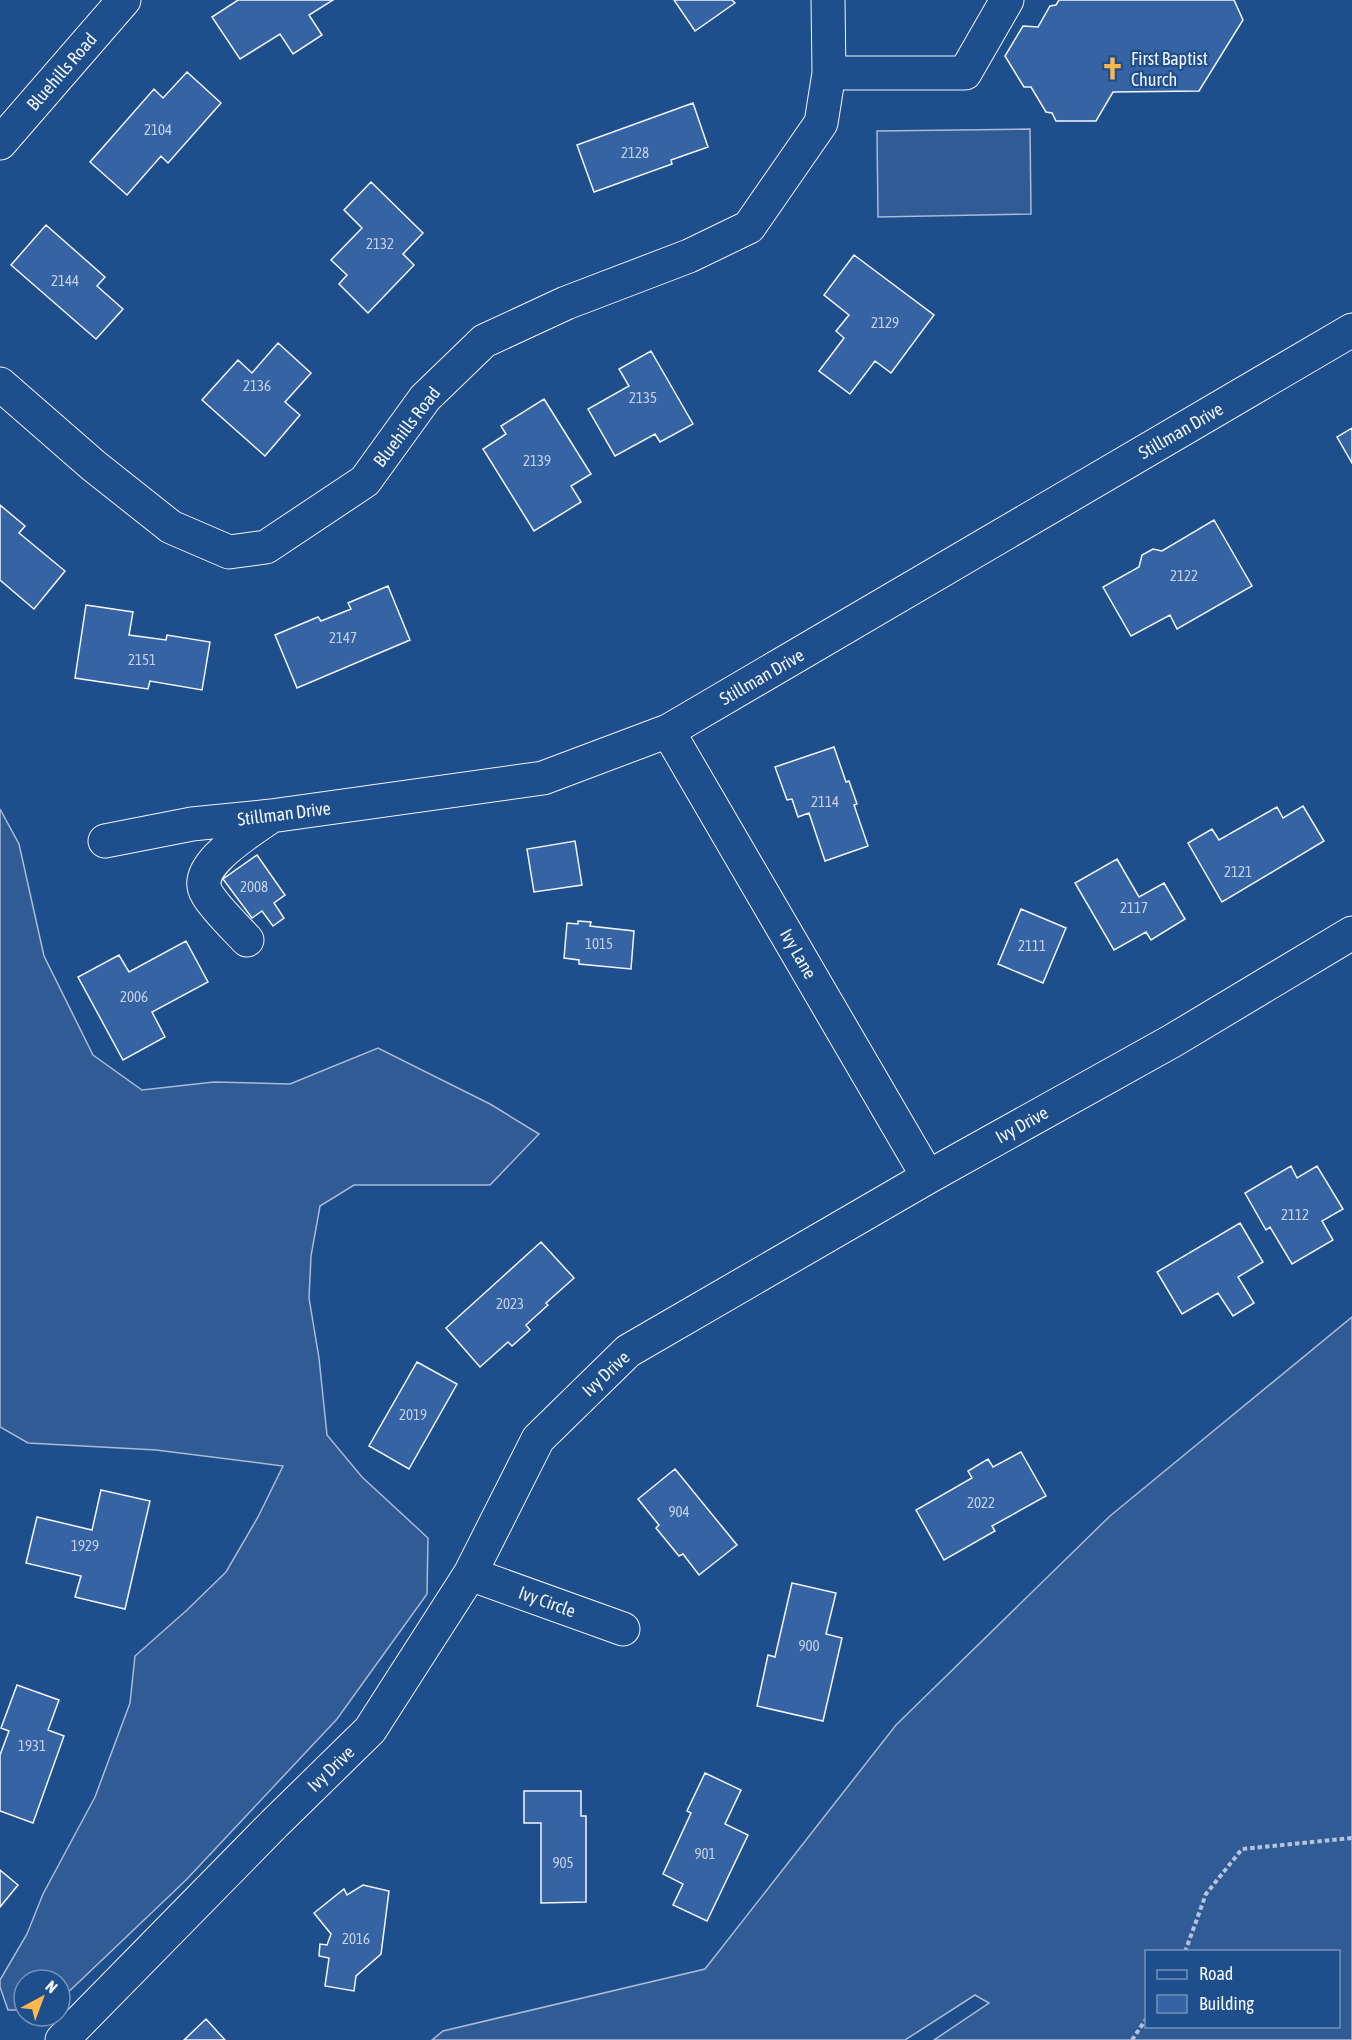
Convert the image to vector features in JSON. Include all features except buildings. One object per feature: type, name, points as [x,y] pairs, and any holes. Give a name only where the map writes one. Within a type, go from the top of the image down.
[{"type":"street","name":"Bluehills Road","points":[[0,143],[124,0]]},
{"type":"street","name":"Bluehills Road","points":[[0,384],[94,466],[171,527],[229,552],[266,547],[365,481],[425,398],[484,341],[566,303],[689,256],[749,227],[821,123],[829,73],[828,0]]},
{"type":"street","points":[[829,73],[965,73],[1007,0]]},
{"type":"street","name":"Stillman Drive","points":[[105,842],[192,824],[271,816],[543,778],[668,731],[1352,330]]},
{"type":"street","name":"Ivy Lane","points":[[668,731],[928,1177]]},
{"type":"street","points":[[247,940],[206,893],[203,880],[209,867],[224,850],[271,816]]},
{"type":"street","name":"Ivy Drive","points":[[62,2040],[370,1730],[470,1575],[538,1439],[628,1351],[928,1177],[1172,1041],[1352,933]]},
{"type":"street","name":"Ivy Circle","points":[[470,1575],[624,1629]]},
{"type":"path","points":[[1186,1950],[1206,1894],[1242,1849],[1352,1838]]},
{"type":"path","points":[[1132,2040],[1145,2020]]},
{"type":"shaded area","points":[[1030,129],[1031,214],[878,217],[877,131]]},
{"type":"shaded area","points":[[0,809],[19,844],[44,956],[93,1055],[142,1090],[214,1082],[290,1084],[378,1048],[490,1104],[539,1134],[490,1185],[354,1185],[320,1206],[311,1256],[309,1298],[319,1358],[327,1435],[362,1477],[428,1538],[427,1594],[337,1719],[186,1880],[72,1989],[72,1968],[12,1968],[12,2010],[8,2010],[0,1987],[0,1980],[27,1934],[43,1894],[95,1797],[130,1703],[135,1656],[226,1572],[258,1517],[283,1466],[156,1450],[28,1443],[0,1427]]},
{"type":"shaded area","points":[[1352,1317],[1352,2040],[934,2040],[989,2003],[975,1995],[905,2040],[432,2040],[443,2031],[705,1969],[896,1725],[1110,1516]]},
{"type":"place","name":"First Baptist Church","points":[[1113,69]]}]
